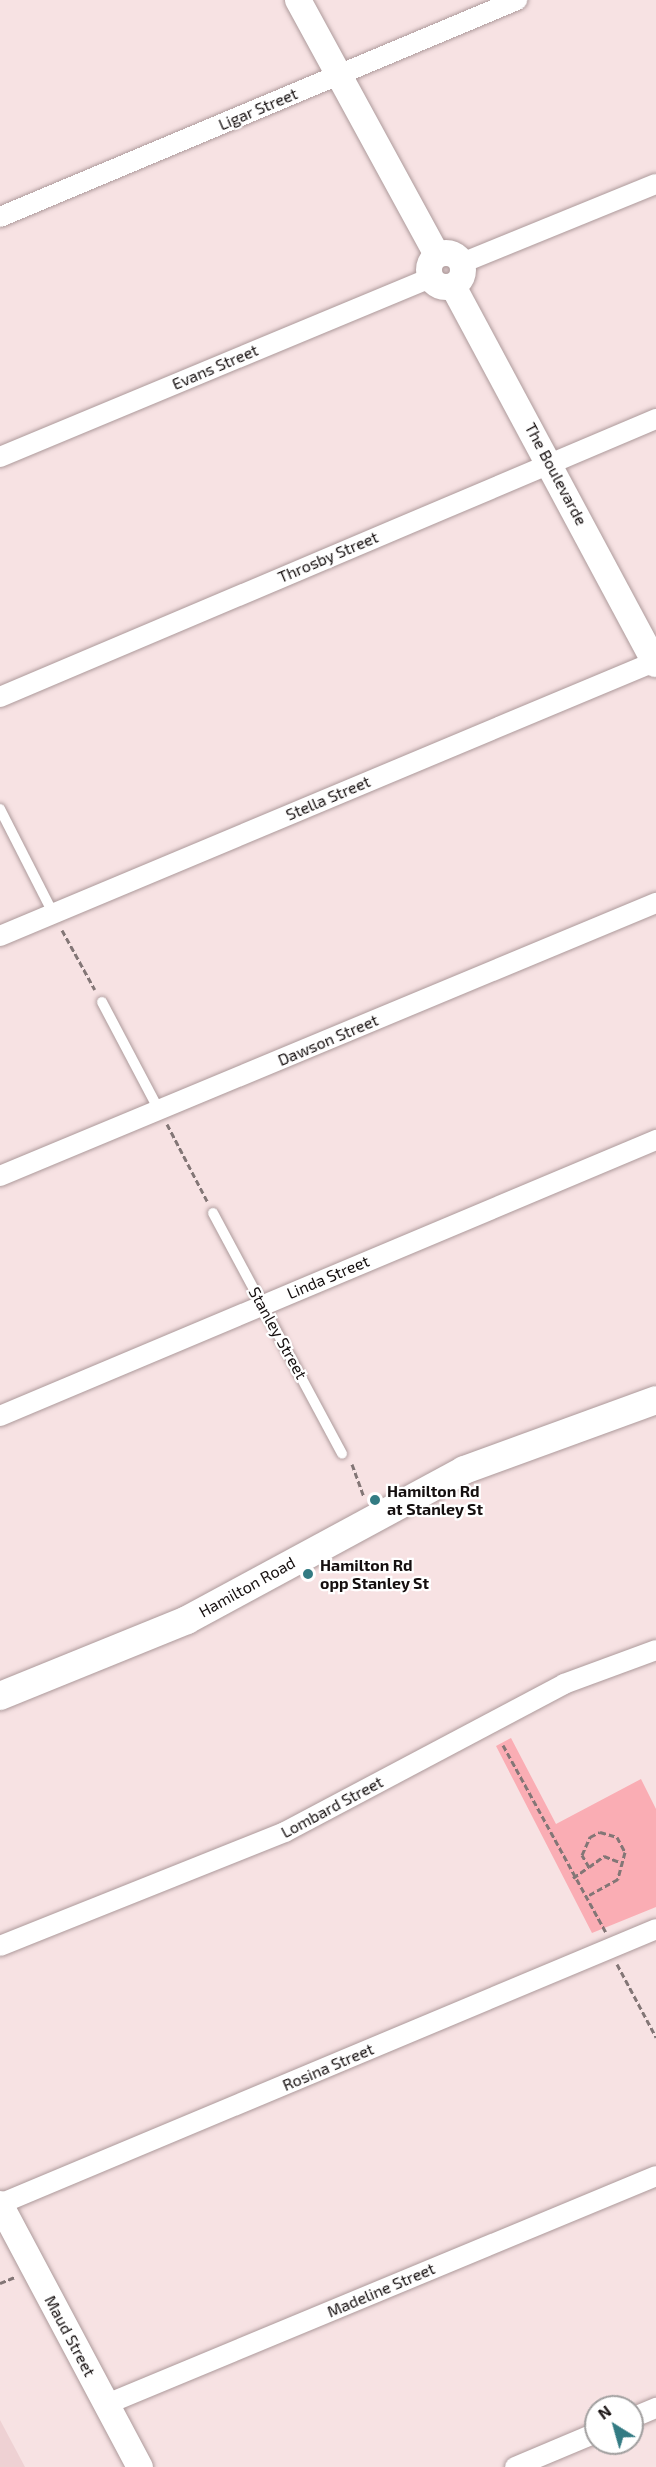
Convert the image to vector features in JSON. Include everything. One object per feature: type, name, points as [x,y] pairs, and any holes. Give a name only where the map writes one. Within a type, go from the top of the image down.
[{"type":"main road","name":"Hamilton Road","points":[[0,1696],[187,1620],[464,1470],[656,1400]]},
{"type":"street","name":"The Boulevarde","points":[[298,0],[550,462],[655,662]]},
{"type":"street","name":"Ligar Street","points":[[0,217],[517,0]]},
{"type":"street","name":"Evans Street","points":[[0,457],[656,184]]},
{"type":"street","name":"Throsby Street","points":[[0,697],[656,419]]},
{"type":"street","name":"Stella Street","points":[[0,936],[655,662]]},
{"type":"street","name":"Dawson Street","points":[[0,1176],[656,903]]},
{"type":"street","name":"Linda Street","points":[[0,1416],[656,1140]]},
{"type":"street","name":"Lombard Street","points":[[0,1946],[285,1832],[564,1684],[656,1650]]},
{"type":"street","name":"Rosina Street","points":[[0,2204],[656,1929]]},
{"type":"street","name":"Madeline Street","points":[[107,2404],[656,2176]]},
{"type":"street","name":"Maud Street","points":[[0,2204],[140,2467]]},
{"type":"street","points":[[515,2467],[584,2438]]},
{"type":"lane","points":[[0,808],[53,913]]},
{"type":"lane","points":[[102,1002],[159,1110]]},
{"type":"lane","name":"Stanley Street","points":[[213,1213],[342,1454]]},
{"type":"path","points":[[53,913],[102,1002]]},
{"type":"path","points":[[159,1110],[213,1213]]},
{"type":"path","points":[[342,1454],[352,1464],[364,1497]]},
{"type":"path","points":[[503,1745],[573,1878],[587,1896],[656,2037]]},
{"type":"path","points":[[587,1896],[618,1879],[624,1846],[617,1837],[600,1832],[585,1843],[582,1856],[589,1868]]},
{"type":"path","points":[[573,1878],[604,1856],[620,1862]]},
{"type":"path","points":[[0,2283],[18,2276]]},
{"type":"shaded area","points":[[511,1738],[556,1824],[641,1779],[656,1809],[656,1907],[592,1933],[496,1746]]},
{"type":"shaded area","points":[[0,2420],[25,2467],[0,2467]]},
{"type":"place","name":"Hamilton Rd at Stanley St","points":[[375,1500]]},
{"type":"place","name":"Hamilton Rd opp Stanley St","points":[[308,1574]]}]
